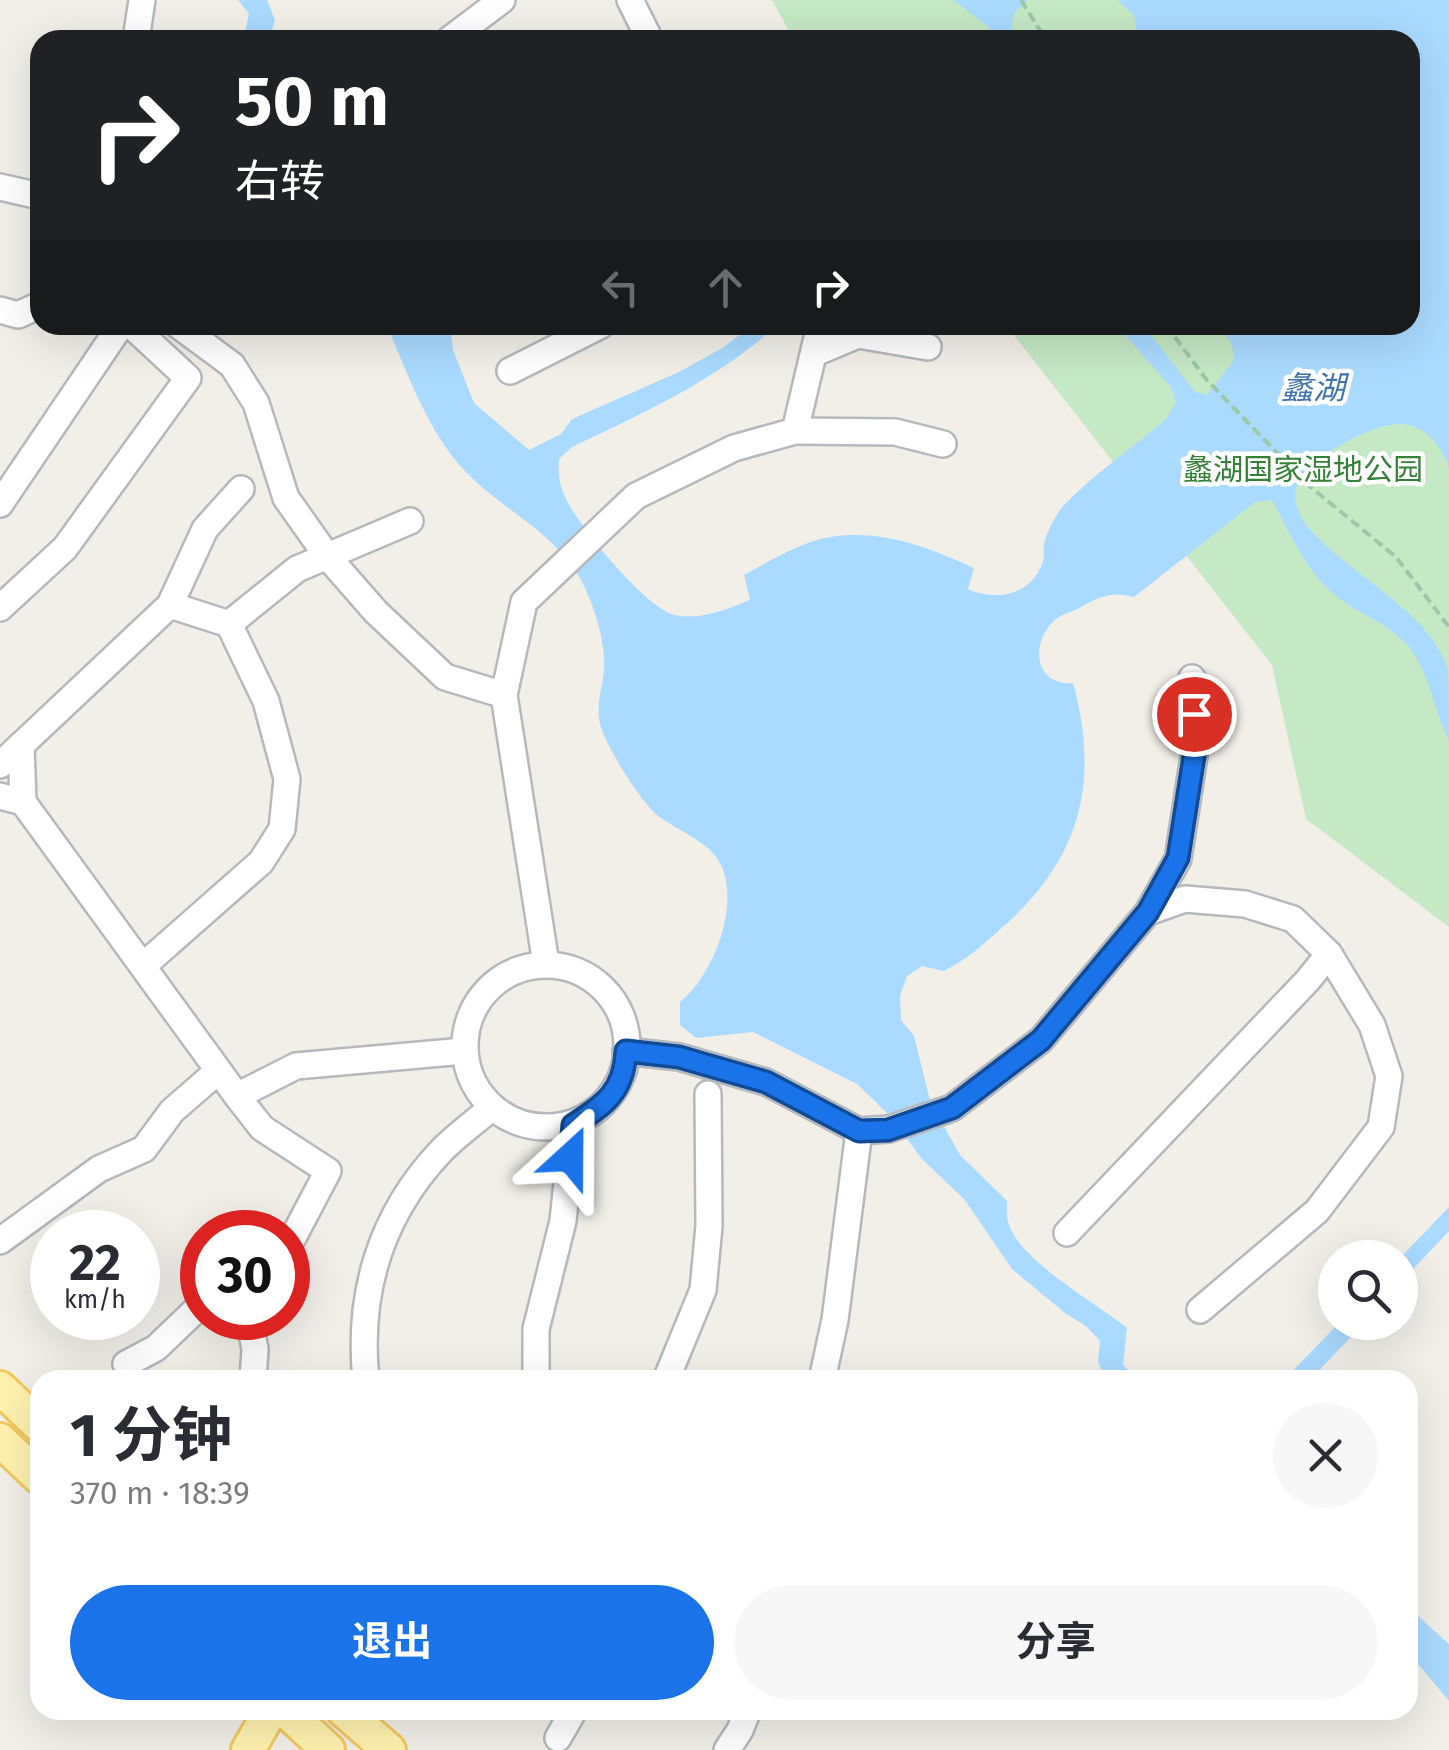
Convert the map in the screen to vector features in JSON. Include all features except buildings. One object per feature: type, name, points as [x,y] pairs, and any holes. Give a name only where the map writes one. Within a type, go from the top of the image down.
[{"type":"main road","points":[[0,1388],[30,1416]]},
{"type":"main road","points":[[0,1440],[30,1468]]},
{"type":"main road","points":[[248,1750],[265,1720]]},
{"type":"main road","points":[[259,1750],[277,1720]]},
{"type":"main road","points":[[294,1720],[328,1750]]},
{"type":"main road","points":[[354,1720],[389,1750]]},
{"type":"street","points":[[138,30],[142,0]]},
{"type":"street","points":[[462,30],[502,0]]},
{"type":"street","points":[[630,0],[645,30]]},
{"type":"street","points":[[0,187],[30,193]]},
{"type":"street","points":[[0,310],[18,314],[30,309]]},
{"type":"street","points":[[0,504],[114,335]]},
{"type":"street","points":[[0,608],[64,548],[188,378],[142,335]]},
{"type":"street","points":[[196,335],[232,366],[256,403],[286,498],[327,556],[376,612],[445,677],[504,695]]},
{"type":"street","points":[[510,372],[582,335]]},
{"type":"street","points":[[795,431],[818,335]]},
{"type":"street","points":[[815,352],[847,335]]},
{"type":"street","points":[[877,335],[928,347]]},
{"type":"street","points":[[546,964],[504,695],[524,602],[636,496],[734,448],[795,431],[895,432],[942,444]]},
{"type":"street","points":[[0,764],[170,605],[204,529],[241,490]]},
{"type":"street","points":[[229,624],[297,569],[410,521]]},
{"type":"street","points":[[144,965],[262,862],[282,828],[287,778],[266,701],[229,624],[170,605]]},
{"type":"street","points":[[626,1051],[679,1057],[766,1082],[859,1131],[888,1130],[952,1108],[1041,1040],[1148,912],[1178,858],[1195,750],[1192,678]]},
{"type":"street","points":[[21,745],[12,799],[144,965],[262,1128],[328,1171],[307,1210]]},
{"type":"street","points":[[1148,912],[1186,899],[1246,904],[1293,920],[1329,954],[1372,1025],[1389,1076],[1381,1127],[1316,1211],[1200,1310]]},
{"type":"street","points":[[1067,1233],[1329,954]]},
{"type":"street","points":[[546,964],[584,972],[613,997],[628,1033],[625,1071],[606,1104],[573,1125],[534,1128],[490,1109],[474,1086],[464,1051],[469,1018],[487,990],[514,971],[546,964]]},
{"type":"street","points":[[238,1096],[296,1066],[464,1051]]},
{"type":"street","points":[[0,1242],[100,1169],[144,1149],[172,1112],[218,1071]]},
{"type":"street","points":[[670,1370],[702,1290],[708,1226],[708,1094]]},
{"type":"street","points":[[365,1370],[362,1342],[372,1270],[398,1207],[442,1150],[490,1109]]},
{"type":"street","points":[[536,1370],[536,1329],[563,1221],[573,1125]]},
{"type":"street","points":[[824,1370],[835,1320],[859,1131]]},
{"type":"street","points":[[126,1364],[156,1348],[180,1325]]},
{"type":"street","points":[[254,1340],[254,1370]]},
{"type":"street","points":[[558,1738],[568,1720]]},
{"type":"street","points":[[727,1750],[744,1720]]},
{"type":"path","points":[[1021,0],[1040,30]]},
{"type":"path","points":[[1173,335],[1206,379],[1308,484],[1396,557],[1449,627]]},
{"type":"green space","name":"蠡湖国家湿地公园","points":[[772,0],[1449,0],[1449,927],[1306,819],[1272,665],[1014,335],[1420,335],[1420,30],[788,30]]},
{"type":"water","points":[[238,0],[267,0],[275,20],[272,30],[246,30],[249,14]]},
{"type":"water","points":[[953,0],[1028,0],[1015,12],[1013,30],[989,27]]},
{"type":"water","name":"蠡湖","points":[[1117,0],[1449,0],[1449,468],[1438,445],[1426,433],[1402,424],[1389,425],[1354,438],[1320,459],[1298,484],[1295,497],[1302,518],[1318,538],[1394,600],[1437,646],[1448,672],[1449,741],[1422,669],[1409,647],[1326,587],[1303,557],[1272,500],[1255,502],[1134,597],[1101,597],[1059,617],[1043,636],[1039,659],[1042,669],[1059,682],[1073,683],[1081,719],[1083,785],[1078,815],[1051,872],[1005,925],[969,956],[944,971],[922,966],[907,976],[900,996],[901,1020],[914,1036],[930,1101],[960,1155],[1007,1201],[1009,1225],[1017,1239],[1061,1281],[1127,1328],[1123,1365],[1128,1370],[1101,1370],[1100,1341],[1012,1269],[964,1199],[922,1159],[889,1115],[857,1084],[753,1032],[696,1038],[680,1025],[680,1002],[704,974],[721,935],[726,914],[725,875],[706,846],[653,811],[606,740],[599,707],[603,648],[582,582],[558,549],[480,486],[453,457],[420,402],[391,335],[451,335],[453,350],[474,403],[529,450],[561,434],[572,419],[679,372],[739,335],[766,335],[704,379],[572,447],[559,459],[563,492],[583,526],[630,582],[675,615],[703,615],[750,600],[744,575],[808,543],[849,535],[886,538],[939,553],[974,568],[968,589],[990,595],[1012,593],[1031,582],[1038,572],[1047,536],[1062,508],[1166,419],[1176,403],[1171,387],[1125,335],[1151,335],[1195,392],[1207,395],[1234,360],[1232,344],[1226,335],[1420,335],[1420,30],[1136,30],[1134,15]]},
{"type":"water","points":[[1449,1207],[1449,1231],[1418,1264],[1417,1240]]},
{"type":"water","points":[[1323,1340],[1348,1340],[1319,1370],[1294,1370]]},
{"type":"water","points":[[1418,1616],[1449,1644],[1449,1701],[1418,1664]]},
{"type":"route","points":[[570,1157],[573,1125],[606,1104],[625,1071],[626,1051],[679,1057],[766,1082],[859,1131],[888,1130],[952,1108],[1041,1040],[1148,912],[1178,858],[1195,750],[1194,714]]}]
